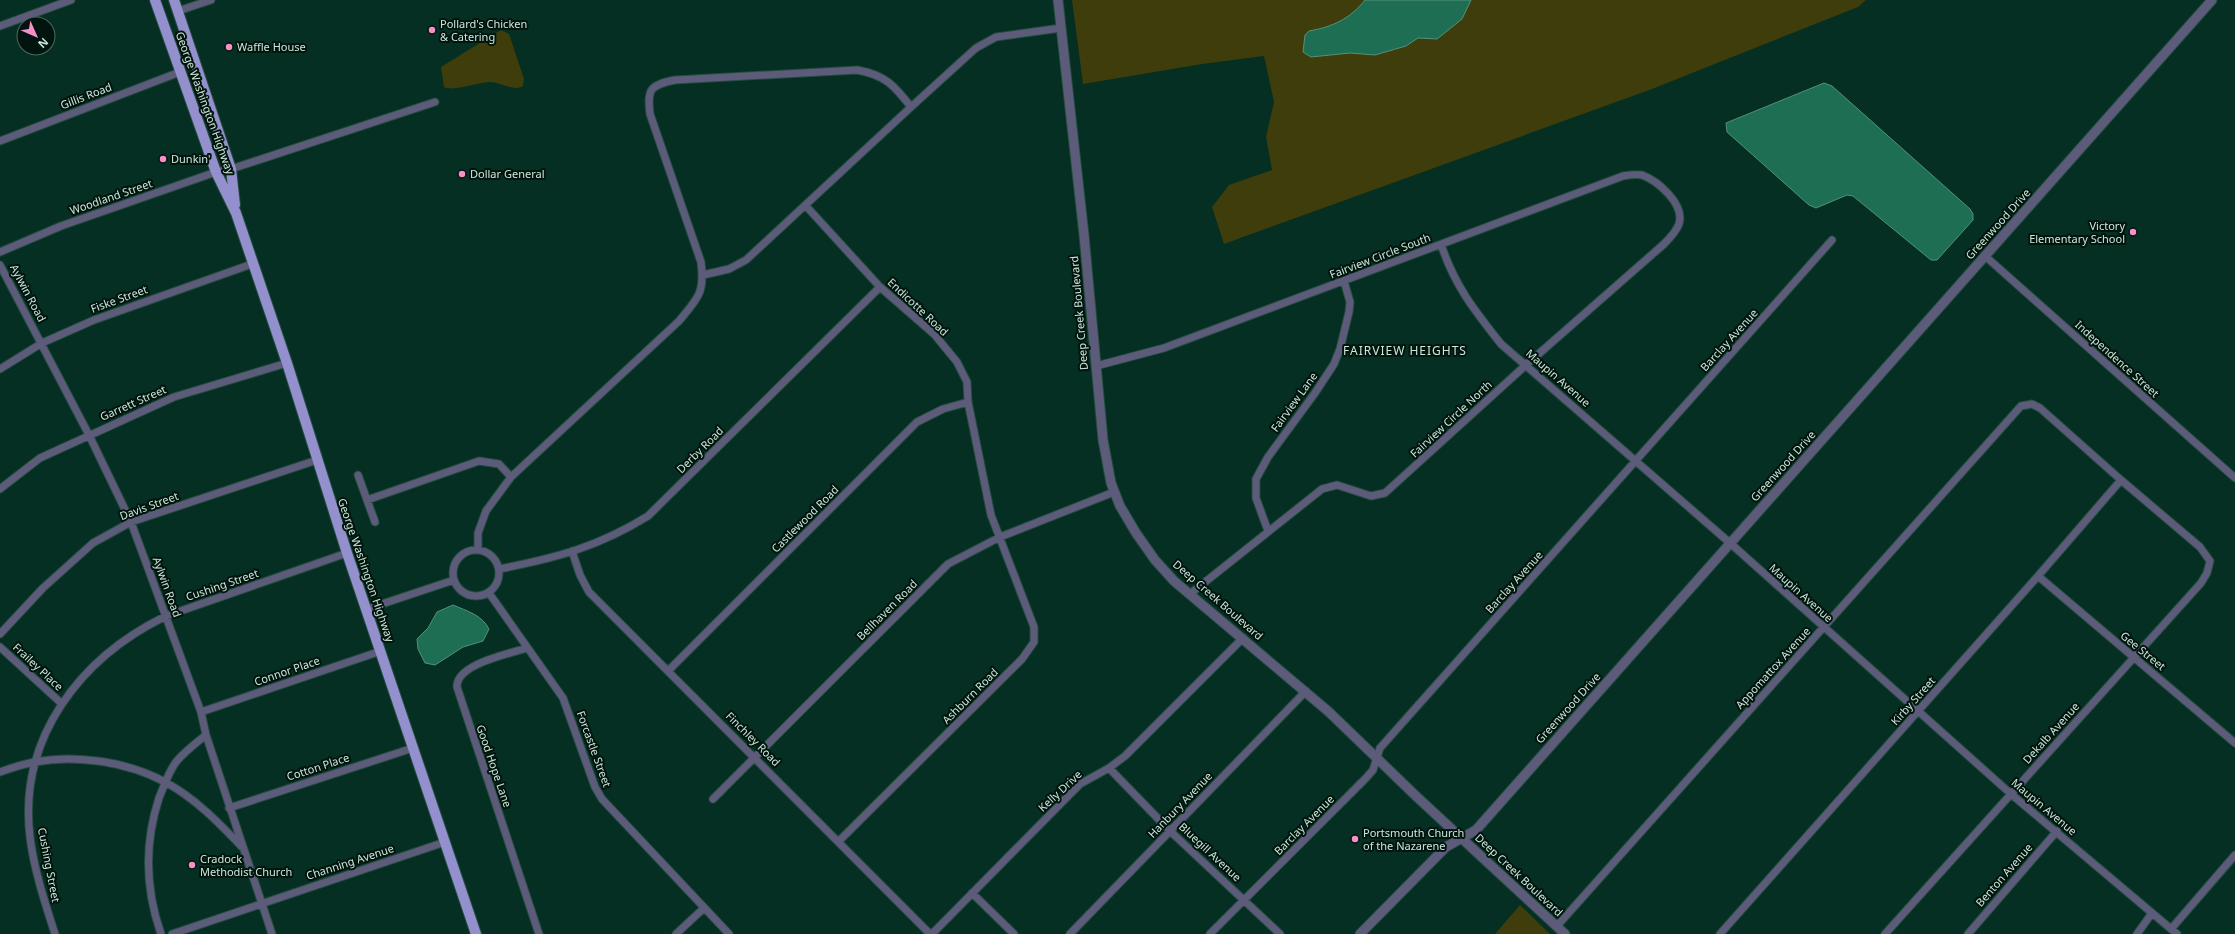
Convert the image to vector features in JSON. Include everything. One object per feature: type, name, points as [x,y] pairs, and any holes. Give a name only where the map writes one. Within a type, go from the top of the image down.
[{"type":"main road","name":"George Washington Highway","points":[[155,0],[216,172],[236,213],[252,264],[287,363],[347,553],[476,934]]},
{"type":"main road","name":"George Washington Highway","points":[[174,0],[231,169],[236,213]]},
{"type":"street","points":[[0,26],[71,0]]},
{"type":"street","points":[[178,11],[211,0]]},
{"type":"street","name":"Deep Creek Boulevard","points":[[1058,0],[1103,440],[1114,492],[1120,506],[1155,560],[1174,582],[1306,691],[1376,759],[1565,934]]},
{"type":"street","name":"Greenwood Drive","points":[[1360,934],[1446,847],[1476,830],[2212,0]]},
{"type":"street","points":[[703,275],[729,269],[746,260],[976,48],[996,37],[1061,28]]},
{"type":"street","points":[[478,550],[478,533],[486,510],[511,477],[679,321],[699,296],[703,275],[702,262],[650,114],[648,97],[651,88],[660,83],[675,80],[857,70],[876,74],[896,86],[911,107]]},
{"type":"street","name":"Gillis Road","points":[[0,141],[180,72]]},
{"type":"street","name":"Woodland Street","points":[[0,252],[61,226],[216,172],[231,169],[434,102]]},
{"type":"street","name":"Fairview Circle South","points":[[1096,366],[1164,348],[1623,176],[1641,175],[1654,182],[1668,194]]},
{"type":"street","name":"Fairview Circle North","points":[[1190,594],[1312,496],[1331,485],[1343,486],[1371,496],[1385,493],[1526,364],[1674,234],[1679,223],[1679,213],[1676,204],[1668,194]]},
{"type":"street","name":"Endicotte Road","points":[[806,206],[880,287],[934,334],[957,362],[967,382],[968,402],[987,499],[1000,537]]},
{"type":"street","name":"Barclay Avenue","points":[[1210,934],[1366,778],[1373,770],[1380,748],[1832,240]]},
{"type":"street","name":"Maupin Avenue","points":[[1441,244],[1449,268],[1471,307],[1501,344],[1526,364],[1730,543],[1917,712],[2174,932]]},
{"type":"street","name":"Independence Street","points":[[1985,256],[2235,478]]},
{"type":"street","name":"Fiske Street","points":[[0,368],[42,343],[94,320],[252,264]]},
{"type":"street","name":"Aylwin Road","points":[[0,265],[89,435],[131,522],[201,712],[206,735],[229,808],[272,934]]},
{"type":"street","name":"Fairview Lane","points":[[1268,531],[1256,498],[1256,479],[1272,451],[1315,393],[1334,364],[1340,349],[1349,312],[1350,302],[1344,281]]},
{"type":"street","name":"Derby Road","points":[[499,569],[583,549],[622,532],[648,516],[880,287]]},
{"type":"street","name":"Garrett Street","points":[[0,489],[40,458],[174,397],[287,363]]},
{"type":"street","name":"Castlewood Road","points":[[669,670],[917,422],[944,409],[968,402]]},
{"type":"street","name":"Appomattox Avenue","points":[[1557,926],[2021,406],[2032,404],[2040,408],[2121,480]]},
{"type":"street","name":"Davis Street","points":[[0,634],[43,588],[93,543],[131,522],[317,460]]},
{"type":"street","points":[[368,500],[479,461],[499,464],[511,477]]},
{"type":"street","points":[[358,475],[375,522]]},
{"type":"street","name":"Dekalb Avenue","points":[[1885,934],[2201,583],[2207,573],[2210,561],[2200,547],[2121,480]]},
{"type":"street","name":"Kirby Street","points":[[1720,934],[2038,576],[2121,480]]},
{"type":"street","name":"Bellhaven Road","points":[[713,799],[948,564],[1000,537],[1114,492]]},
{"type":"street","name":"Ashburn Road","points":[[839,841],[1022,659],[1034,642],[1034,626],[1000,537]]},
{"type":"street","points":[[478,550],[492,556],[499,569],[498,583],[489,593],[482,596],[468,595],[462,592],[454,580],[454,565],[458,559],[464,554],[478,550]]},
{"type":"street","name":"Finchley Road","points":[[572,551],[580,575],[589,592],[669,670],[931,934]]},
{"type":"street","name":"Cushing Street","points":[[55,934],[44,901],[30,836],[30,792],[35,762],[60,703],[83,676],[110,651],[142,628],[166,616],[347,553]]},
{"type":"street","name":"Gee Street","points":[[2038,576],[2132,658],[2235,743]]},
{"type":"street","points":[[367,609],[454,580]]},
{"type":"street","name":"Forcastle Street","points":[[489,593],[563,698],[595,787],[602,799],[729,934]]},
{"type":"street","name":"Kelly Drive","points":[[931,934],[1080,784],[1109,768],[1125,756],[1243,638]]},
{"type":"street","name":"Frailey Place","points":[[0,647],[60,703]]},
{"type":"street","name":"Good Hope Lane","points":[[527,648],[467,668],[459,677],[456,687],[539,934]]},
{"type":"street","name":"Connor Place","points":[[201,712],[381,651]]},
{"type":"street","name":"Hanbury Avenue","points":[[1070,934],[1306,691]]},
{"type":"street","points":[[161,934],[152,908],[148,882],[148,845],[154,815],[165,782],[176,762],[206,735]]},
{"type":"street","name":"Cotton Place","points":[[229,808],[413,748]]},
{"type":"street","points":[[0,772],[35,762],[73,758],[126,767],[165,782],[216,820],[243,848]]},
{"type":"street","name":"Bluegill Avenue","points":[[1109,768],[1170,831],[1280,934]]},
{"type":"street","name":"Benton Avenue","points":[[1968,934],[2057,831]]},
{"type":"street","name":"Channing Avenue","points":[[172,934],[262,902],[445,842]]},
{"type":"street","points":[[2174,932],[2235,855]]},
{"type":"street","points":[[972,893],[1014,934]]},
{"type":"street","points":[[676,934],[704,908]]},
{"type":"street","points":[[2137,934],[2152,913]]},
{"type":"shaded area","points":[[1072,0],[1866,0],[1858,7],[1652,89],[1224,244],[1212,207],[1229,185],[1272,170],[1266,137],[1274,102],[1264,56],[1202,64],[1083,84]]},
{"type":"shaded area","points":[[1365,0],[1471,0],[1462,19],[1437,39],[1418,38],[1406,46],[1375,55],[1350,53],[1311,57],[1303,52],[1305,35],[1309,31],[1340,21],[1359,7]]},
{"type":"shaded area","points":[[501,30],[509,34],[524,79],[523,86],[515,88],[494,82],[485,82],[460,88],[444,87],[441,67]]},
{"type":"shaded area","points":[[1824,83],[1832,86],[1970,209],[1973,214],[1973,220],[1937,260],[1931,260],[1853,196],[1847,195],[1816,208],[1809,205],[1727,132],[1726,123]]},
{"type":"shaded area","points":[[453,605],[478,617],[489,629],[483,641],[463,647],[435,665],[425,663],[418,649],[417,639],[428,628],[437,612]]},
{"type":"shaded area","points":[[1520,905],[1550,934],[1495,934]]},
{"type":"place","name":"Pollard's Chicken & Catering","points":[[432,30]]},
{"type":"place","name":"Waffle House","points":[[229,47]]},
{"type":"place","name":"Dunkin'","points":[[163,159]]},
{"type":"place","name":"Dollar General","points":[[462,174]]},
{"type":"place","name":"Victory Elementary School","points":[[2133,232]]},
{"type":"place","name":"Portsmouth Church of the Nazarene","points":[[1355,839]]},
{"type":"place","name":"Cradock Methodist Church","points":[[192,865]]},
{"type":"district","name":"FAIRVIEW HEIGHTS","points":[[1405,351]]}]
